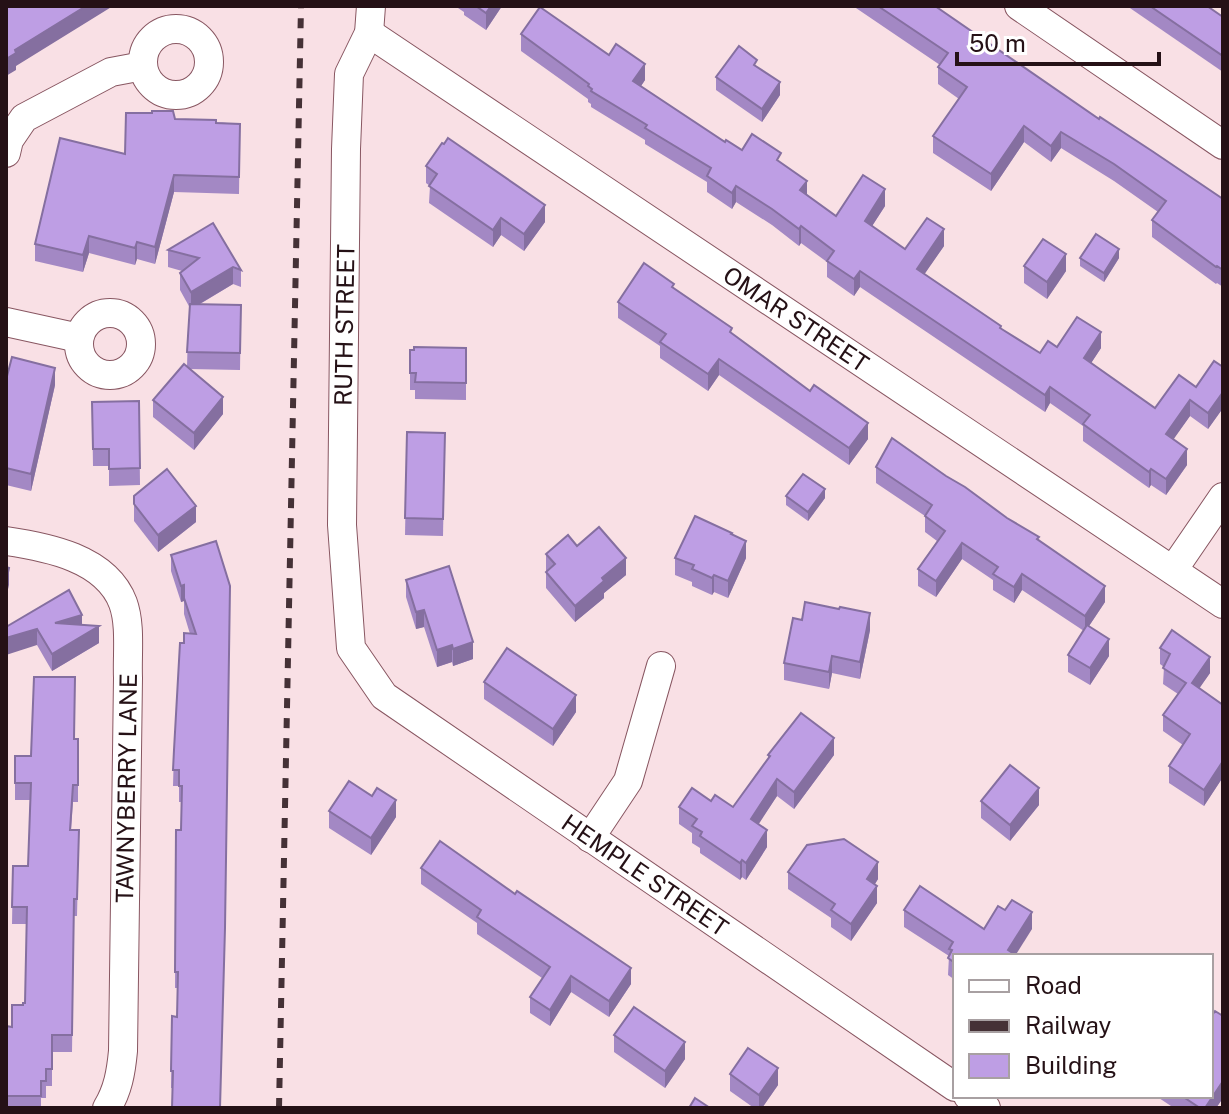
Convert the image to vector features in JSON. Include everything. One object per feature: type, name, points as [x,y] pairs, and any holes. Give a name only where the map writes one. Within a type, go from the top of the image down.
[{"type":"street","points":[[1019,6],[1223,145]]},
{"type":"street","name":"OMAR STREET","points":[[370,20],[1223,604]]},
{"type":"street","name":"RUTH STREET","points":[[351,648],[342,525],[346,149],[349,74],[370,20]]},
{"type":"street","points":[[6,153],[9,140],[24,118],[111,72],[143,66]]},
{"type":"street","points":[[6,322],[79,338]]},
{"type":"street","points":[[1173,570],[1223,497]]},
{"type":"street","name":"TAWNYBERRY LANE","points":[[6,541],[71,556],[96,569],[123,603],[127,622],[123,1051],[121,1075],[107,1108]]},
{"type":"street","name":"HEMPLE STREET","points":[[351,648],[384,696],[953,1086]]},
{"type":"street","points":[[590,838],[628,781],[661,666]]},
{"type":"building","points":[[6,6],[86,6],[15,50],[16,53],[6,59]]},
{"type":"building","points":[[476,6],[491,6],[486,13]]},
{"type":"building","points":[[878,6],[935,6],[1099,119],[1223,199],[1223,270],[1152,220],[1166,201],[1061,132],[1051,146],[1024,126],[991,174],[933,136],[967,87],[938,67],[948,53]]},
{"type":"building","points":[[1150,6],[1207,6],[1223,17],[1223,56]]},
{"type":"building","points":[[540,7],[609,55],[616,44],[645,64],[633,81],[725,142],[742,150],[752,134],[781,153],[777,160],[807,181],[800,190],[836,216],[863,175],[885,189],[865,221],[905,249],[927,218],[944,229],[917,269],[1040,353],[1048,341],[1057,347],[1077,317],[1101,332],[1084,358],[1155,408],[1179,375],[1196,387],[1214,361],[1223,367],[1223,392],[1208,413],[1190,400],[1166,434],[1187,449],[1166,479],[1151,469],[1149,472],[1083,424],[1090,415],[1050,387],[1045,395],[860,271],[854,279],[827,261],[834,251],[801,226],[799,229],[736,186],[732,193],[707,176],[711,168],[591,91],[589,84],[521,34]]},
{"type":"building","points":[[739,46],[757,60],[754,65],[780,82],[762,109],[716,77]]},
{"type":"building","points":[[173,111],[175,119],[240,124],[239,177],[174,175],[155,247],[137,242],[135,248],[89,236],[83,255],[35,244],[60,138],[125,154],[126,113]]},
{"type":"building","points":[[448,138],[545,205],[524,234],[501,218],[493,230],[429,186],[437,174],[426,166]]},
{"type":"building","points":[[213,223],[241,270],[233,267],[191,292],[180,273],[199,258],[168,250]]},
{"type":"building","points":[[1096,234],[1119,249],[1104,273],[1080,258]]},
{"type":"building","points":[[1043,239],[1066,254],[1047,282],[1024,266]]},
{"type":"building","points":[[644,263],[810,391],[814,385],[868,423],[849,448],[719,359],[708,374],[660,342],[666,334],[618,302]]},
{"type":"building","points":[[190,304],[241,305],[240,353],[187,352]]},
{"type":"building","points":[[414,347],[466,348],[466,383],[415,382],[416,373],[410,373],[410,350]]},
{"type":"building","points":[[12,357],[55,368],[31,474],[6,468],[6,380]]},
{"type":"building","points":[[184,364],[223,397],[194,433],[153,400]]},
{"type":"building","points":[[139,401],[140,468],[109,469],[109,449],[93,449],[92,402]]},
{"type":"building","points":[[407,432],[445,433],[443,519],[405,518]]},
{"type":"building","points":[[892,438],[1039,537],[1037,539],[1105,586],[1085,616],[1022,574],[1014,587],[993,574],[998,567],[962,543],[936,581],[918,569],[945,531],[925,516],[932,505],[876,467]]},
{"type":"building","points":[[167,469],[196,506],[158,535],[134,504],[134,496]]},
{"type":"building","points":[[803,474],[825,489],[808,512],[786,496]]},
{"type":"building","points":[[695,516],[746,541],[728,581],[714,575],[712,578],[692,569],[694,565],[675,558]]},
{"type":"building","points":[[599,527],[626,558],[575,606],[546,572],[555,564],[546,554],[568,535],[577,546]]},
{"type":"building","points":[[216,541],[230,586],[220,1108],[172,1108],[172,1016],[177,1017],[178,972],[175,972],[176,830],[181,830],[182,786],[179,786],[179,770],[173,770],[174,750],[180,643],[184,643],[184,633],[196,634],[184,598],[184,585],[181,586],[171,555]]},
{"type":"building","points":[[449,566],[473,642],[453,649],[452,645],[437,650],[424,610],[416,612],[406,580]]},
{"type":"building","points":[[69,590],[82,615],[55,623],[99,626],[52,654],[37,629],[6,638],[6,627]]},
{"type":"building","points":[[805,602],[870,613],[860,662],[832,656],[829,672],[784,663],[793,618],[802,620]]},
{"type":"building","points":[[1087,625],[1109,639],[1090,668],[1068,655]]},
{"type":"building","points":[[1172,630],[1210,657],[1192,683],[1223,705],[1223,761],[1204,790],[1169,766],[1190,734],[1163,715],[1186,683],[1163,668],[1170,654],[1160,648]]},
{"type":"building","points":[[507,648],[576,695],[553,729],[484,682]]},
{"type":"building","points":[[34,677],[75,677],[74,739],[78,739],[78,785],[73,785],[70,830],[79,830],[77,899],[74,899],[72,1035],[52,1035],[52,1069],[46,1069],[46,1081],[41,1081],[41,1096],[6,1096],[6,1026],[12,1027],[12,1005],[25,1003],[27,907],[12,907],[13,866],[28,866],[31,783],[15,783],[15,756],[31,756]]},
{"type":"building","points":[[801,713],[834,738],[794,792],[777,779],[751,819],[767,830],[746,863],[742,860],[740,863],[700,836],[702,832],[692,826],[697,819],[679,807],[692,788],[711,801],[715,795],[733,807]]},
{"type":"building","points":[[1010,765],[1039,788],[1010,825],[981,801]]},
{"type":"building","points":[[349,781],[372,796],[377,788],[396,800],[371,838],[329,811]]},
{"type":"building","points":[[844,839],[878,862],[867,879],[877,886],[851,924],[831,910],[835,904],[788,872],[807,845]]},
{"type":"building","points":[[440,841],[515,894],[517,891],[631,968],[609,1001],[571,976],[550,1010],[530,997],[550,967],[477,917],[481,910],[421,868]]},
{"type":"building","points":[[920,886],[984,929],[998,906],[1005,910],[1012,900],[1032,912],[1008,950],[1014,954],[953,954],[953,962],[948,958],[953,942],[904,910]]},
{"type":"building","points":[[634,1007],[685,1042],[665,1071],[614,1035]]},
{"type":"building","points":[[1215,1011],[1223,1016],[1223,1081],[1213,1096]]},
{"type":"building","points":[[748,1048],[778,1068],[759,1095],[730,1074]]},
{"type":"building","points":[[695,1098],[710,1108],[689,1108]]},
{"type":"building","points":[[1185,1098],[1212,1098],[1205,1108]]},
{"type":"railway","points":[[279,1108],[301,6]]}]
